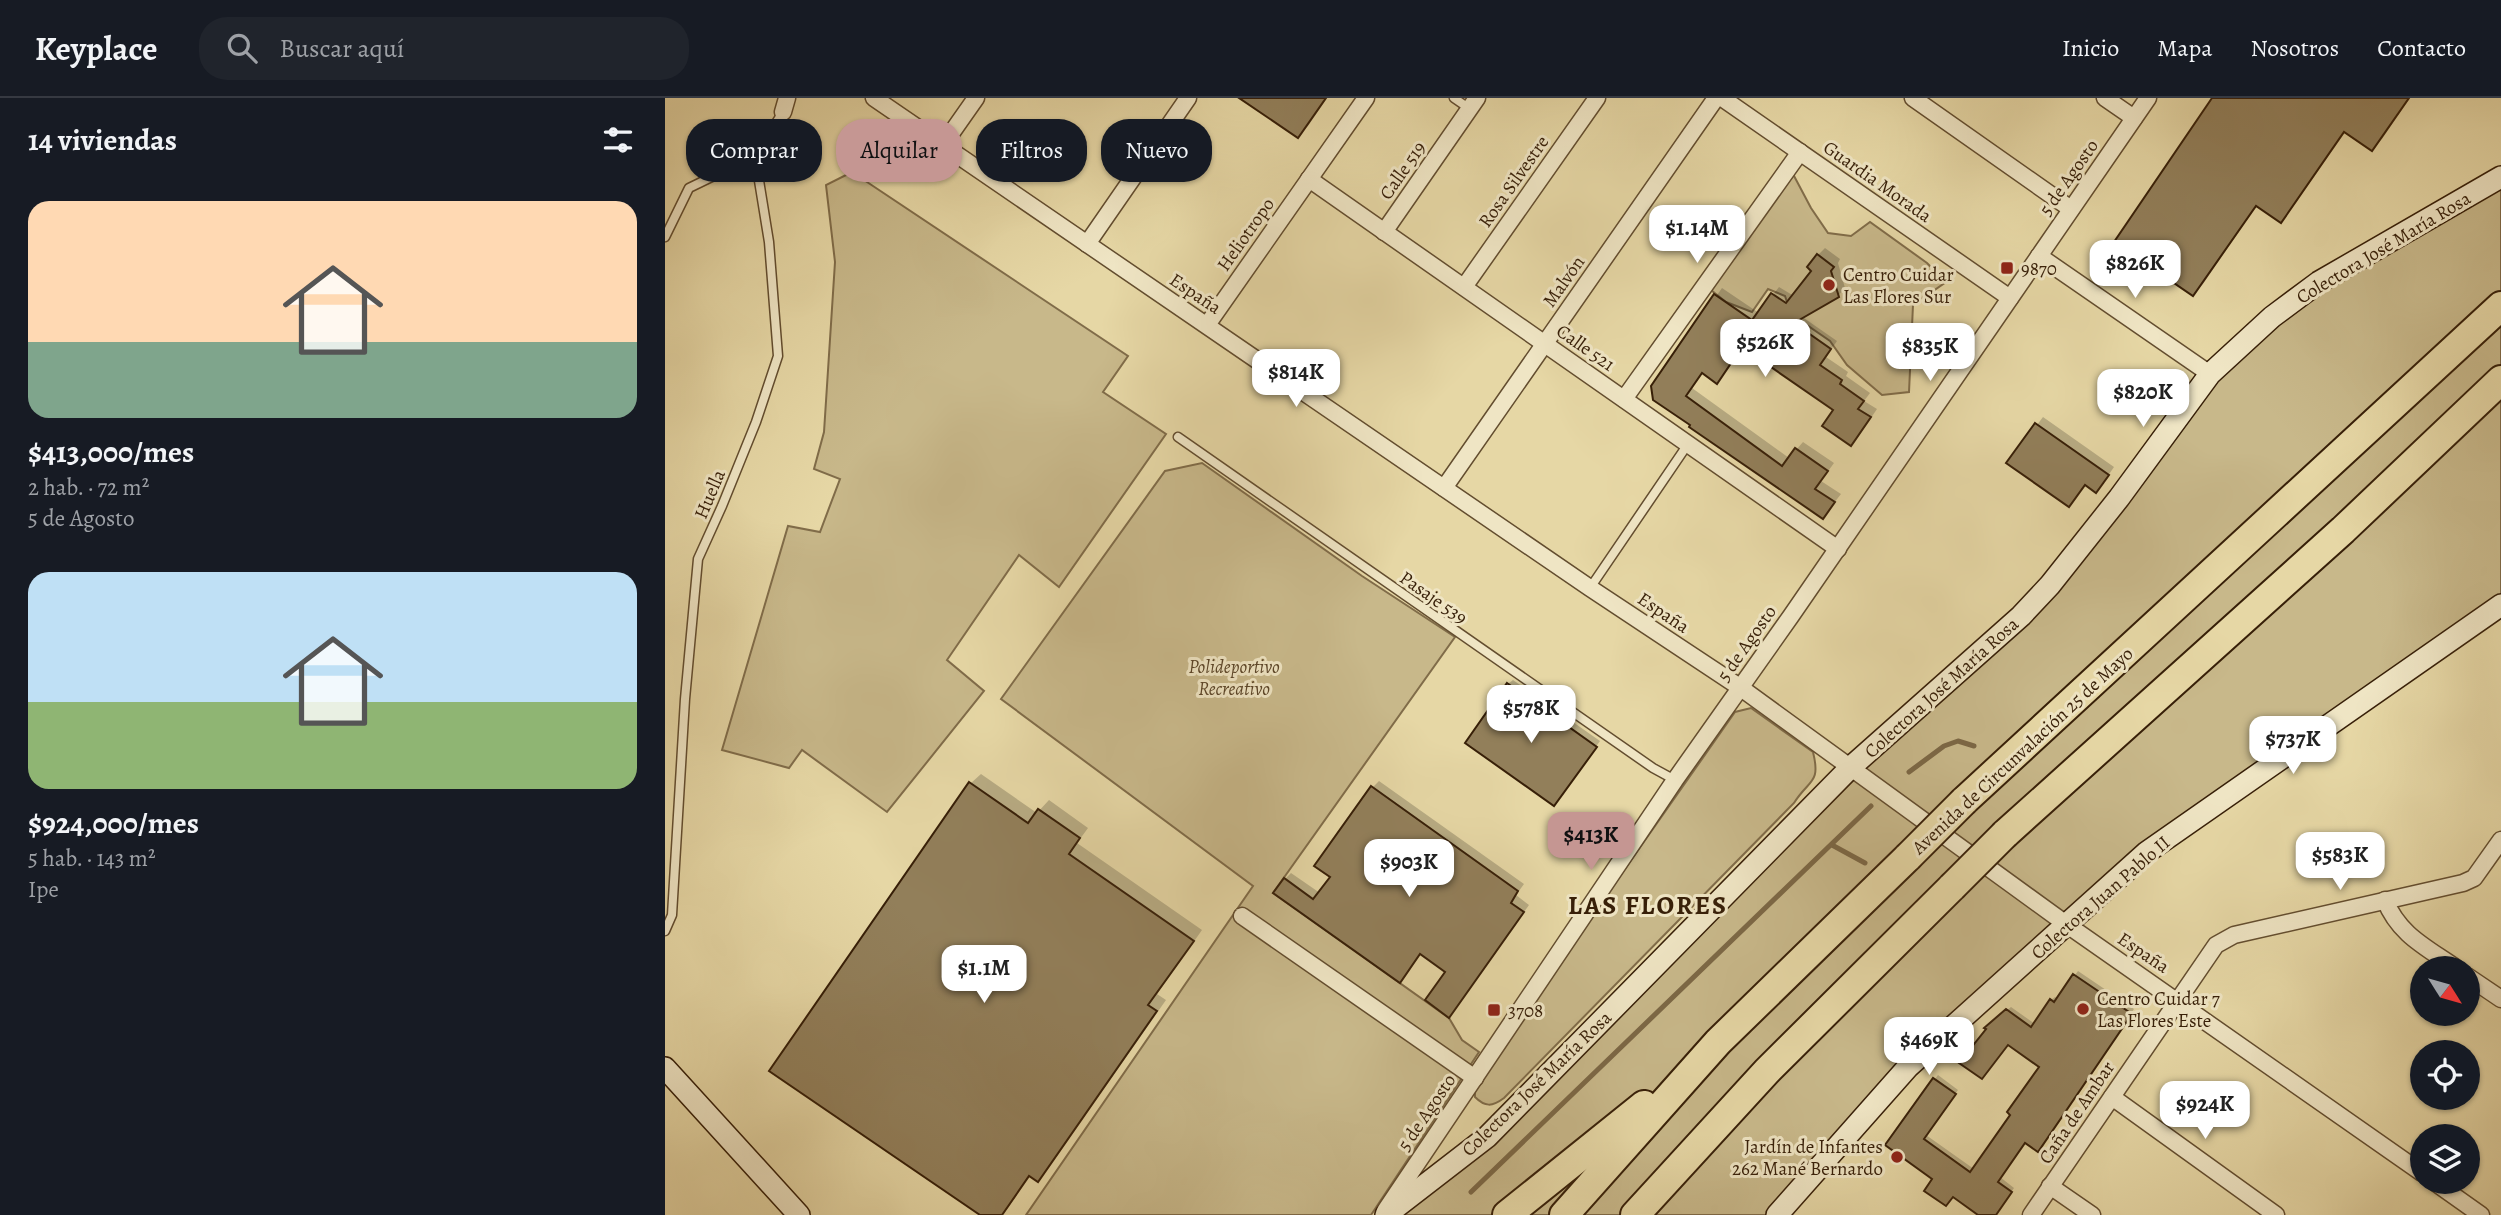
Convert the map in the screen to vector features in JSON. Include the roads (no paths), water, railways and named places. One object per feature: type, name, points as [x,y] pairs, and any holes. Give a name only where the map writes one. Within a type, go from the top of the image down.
[{"type":"highway","name":"Avenida de Circunvalación 25 de Mayo","points":[[1564,1215],[1719,1042],[1964,801],[2501,306]]},
{"type":"highway","points":[[1635,1215],[1767,1071],[2005,834],[2343,530],[2501,380]]},
{"type":"highway","points":[[2343,530],[2501,403]]},
{"type":"highway","points":[[1507,1215],[1719,1042]]},
{"type":"highway","points":[[1663,1215],[1767,1071]]},
{"type":"main road","name":"Colectora José María Rosa","points":[[1384,1215],[1487,1137],[1851,766],[2021,616],[2050,585],[2119,498],[2210,374],[2293,299],[2501,177]]},
{"type":"main road","name":"Colectora Juan Pablo II","points":[[1777,1215],[1908,1067],[2147,852],[2501,605]]},
{"type":"main road","points":[[665,1068],[799,1215]]},
{"type":"street","name":"España","points":[[874,98],[905,119]]},
{"type":"street","points":[[961,119],[976,98]]},
{"type":"street","points":[[1087,243],[1188,98]]},
{"type":"street","name":"Heliotropo","points":[[1207,326],[1366,98]]},
{"type":"street","name":"Rosa Silvestre","points":[[1464,287],[1597,98]]},
{"type":"street","name":"Malvón","points":[[1444,488],[1716,98]]},
{"type":"street","name":"Guardia Morada","points":[[1721,98],[2010,298]]},
{"type":"street","points":[[1913,98],[2071,209]]},
{"type":"street","points":[[2105,98],[2134,118]]},
{"type":"street","name":"5 de Agosto","points":[[1384,1215],[1675,780],[1838,549],[2148,98]]},
{"type":"street","name":"Calle 519","points":[[1384,232],[1473,104]]},
{"type":"street","points":[[1624,399],[1800,152]]},
{"type":"street","name":"España","points":[[962,158],[1590,588],[1741,688],[2066,924],[2410,1165]]},
{"type":"street","name":"Calle 521","points":[[1309,179],[1838,549]]},
{"type":"street","points":[[2039,256],[2210,374]]},
{"type":"street","name":"Caña de Ambar","points":[[2031,1215],[2177,1000],[2222,940],[2234,935],[2463,883],[2473,878],[2501,841]]},
{"type":"street","points":[[2385,900],[2392,919],[2411,937],[2439,956]]},
{"type":"street","points":[[1242,916],[1475,1078]]},
{"type":"street","points":[[2480,985],[2501,999]]},
{"type":"street","points":[[2112,1097],[2276,1215]]},
{"type":"street","points":[[2050,1186],[2092,1215]]},
{"type":"street","points":[[2451,1194],[2481,1215]]},
{"type":"lane","points":[[1454,98],[1473,104]]},
{"type":"lane","points":[[665,237],[689,188],[701,182]]},
{"type":"lane","name":"Huella","points":[[665,931],[672,915],[685,699],[698,559],[751,434],[778,356],[769,242],[759,182]]},
{"type":"lane","name":"Pasaje 539","points":[[1178,437],[1653,768],[1675,780]]},
{"type":"lane","points":[[1590,588],[1688,444]]},
{"type":"waterway","points":[[1909,772],[1944,746],[1958,741],[1974,746]]},
{"type":"waterway","points":[[1471,1192],[1871,806]]},
{"type":"waterway","points":[[1832,845],[1865,863]]},
{"type":"place","name":"9870","points":[[2007,268]]},
{"type":"place","name":"Centro Cuidar Las Flores Sur","points":[[1829,285]]},
{"type":"place","name":"Centro Cuidar 7 Las Flores Este","points":[[2083,1009]]},
{"type":"place","name":"3708","points":[[1494,1010]]},
{"type":"place","name":"Jardín de Infantes 262 Mané Bernardo","points":[[1897,1157]]},
{"type":"district","name":"LAS FLORES","points":[[1648,905]]},
{"type":"park label","name":"Polideportivo Recreativo","points":[[1234,677]]}]
